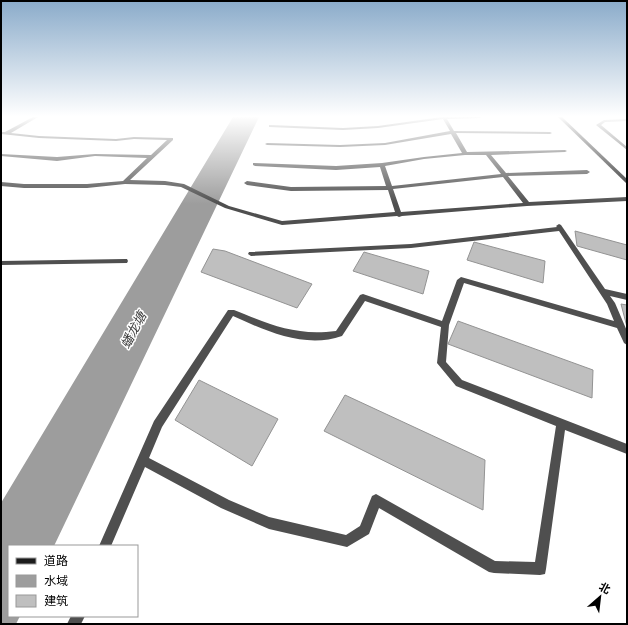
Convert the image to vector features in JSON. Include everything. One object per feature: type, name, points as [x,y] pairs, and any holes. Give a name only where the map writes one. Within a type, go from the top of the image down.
[{"type":"street","points":[[590,146],[627,182]]},
{"type":"lane","points":[[125,182],[163,146]]},
{"type":"lane","points":[[461,146],[465,154]]},
{"type":"lane","points":[[255,164],[336,168],[382,165],[424,158],[465,154],[565,151]]},
{"type":"lane","points":[[487,153],[527,204]]},
{"type":"lane","points":[[1,154],[57,159],[95,155],[152,157]]},
{"type":"lane","points":[[382,165],[399,215]]},
{"type":"lane","points":[[247,183],[291,189],[390,188],[504,175],[588,172]]},
{"type":"lane","points":[[1,184],[24,186],[88,186],[125,182],[182,185],[227,207],[282,224],[527,204],[627,199]]},
{"type":"lane","points":[[251,254],[411,246],[559,228],[611,303],[627,341]]},
{"type":"lane","points":[[1,263],[124,261]]},
{"type":"lane","points":[[621,326],[461,280],[445,325],[441,363],[459,383],[627,449]]},
{"type":"lane","points":[[603,291],[627,297]]},
{"type":"lane","points":[[105,545],[158,424],[231,312],[268,328],[292,336],[320,337],[339,334],[363,297],[445,325]]},
{"type":"lane","points":[[142,460],[225,504],[269,523],[347,540],[365,530],[376,500],[494,568],[540,569],[561,424]]},
{"type":"water","name":"蟠龙塘","points":[[215,146],[245,146],[54,545],[8,545],[8,617],[20,617],[16,624],[1,624],[1,503]]},
{"type":"building","points":[[575,231],[627,245],[627,260],[577,246]]},
{"type":"building","points":[[474,242],[545,261],[543,283],[467,260]]},
{"type":"building","points":[[213,249],[225,251],[312,284],[297,308],[201,272]]},
{"type":"building","points":[[364,252],[429,271],[423,294],[353,271]]},
{"type":"building","points":[[621,304],[627,305],[627,327]]},
{"type":"building","points":[[458,321],[593,370],[592,398],[448,344]]},
{"type":"building","points":[[199,380],[278,419],[252,466],[175,420]]},
{"type":"building","points":[[345,395],[485,460],[483,510],[324,431]]}]
